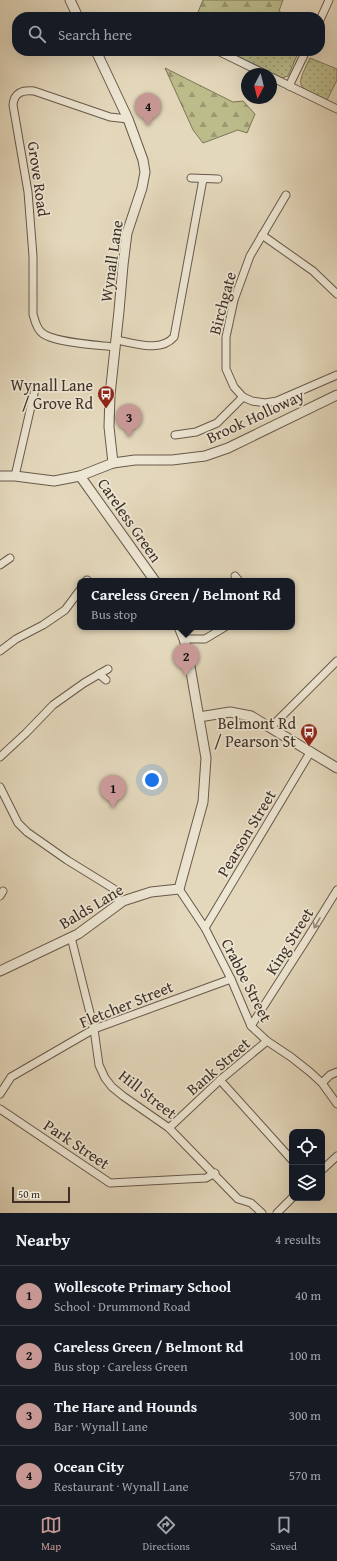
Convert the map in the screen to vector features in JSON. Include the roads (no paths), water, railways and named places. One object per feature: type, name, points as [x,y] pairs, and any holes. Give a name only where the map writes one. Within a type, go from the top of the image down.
[{"type":"street","points":[[70,0],[76,12]]},
{"type":"street","points":[[324,12],[329,0]]},
{"type":"street","name":"Wynall Lane","points":[[98,56],[128,119],[143,160],[145,172],[142,188],[127,233],[123,265],[110,395],[109,427],[113,463]]},
{"type":"street","points":[[228,56],[253,68]]},
{"type":"street","points":[[289,86],[304,56]]},
{"type":"street","points":[[277,80],[337,109]]},
{"type":"street","name":"Grove Road","points":[[116,344],[54,338],[41,332],[35,322],[33,314],[33,256],[28,192],[13,105],[16,95],[25,90],[34,91],[110,117],[128,119]]},
{"type":"street","points":[[191,178],[218,179]]},
{"type":"street","points":[[116,344],[156,346],[168,343],[174,337],[203,179]]},
{"type":"street","name":"Birchgate","points":[[243,397],[234,387],[226,368],[226,337],[234,300],[250,256],[286,195]]},
{"type":"street","points":[[262,235],[313,271],[337,294]]},
{"type":"street","points":[[176,436],[196,432],[217,422],[243,397],[252,401],[265,403],[277,401],[337,375]]},
{"type":"street","points":[[15,476],[31,396],[35,389]]},
{"type":"street","name":"Brook Holloway","points":[[0,476],[15,476],[54,482],[80,476],[113,463],[135,460],[172,460],[205,456],[228,448],[337,395]]},
{"type":"street","name":"Careless Green","points":[[80,476],[153,578]]},
{"type":"street","points":[[1,562],[10,558]]},
{"type":"street","points":[[0,651],[16,639],[66,610],[77,594]]},
{"type":"street","points":[[180,630],[184,639],[206,758],[203,802],[180,889]]},
{"type":"street","points":[[184,639],[206,639],[220,630]]},
{"type":"street","points":[[271,727],[337,661]]},
{"type":"street","points":[[0,756],[26,733],[53,705],[84,683],[108,669]]},
{"type":"street","points":[[100,674],[106,680]]},
{"type":"street","points":[[199,717],[236,712],[251,716],[337,768]]},
{"type":"street","name":"Pearson Street","points":[[205,928],[311,751]]},
{"type":"street","points":[[0,787],[18,823],[36,839],[114,888],[120,903]]},
{"type":"street","name":"Balds Lane","points":[[0,971],[78,934],[120,903],[151,892],[180,889]]},
{"type":"street","name":"Crabbe Street","points":[[180,889],[205,928],[231,979],[251,1026],[267,1042],[291,1057],[310,1072],[322,1083],[337,1104]]},
{"type":"street","name":"King Street","points":[[251,1026],[337,890]]},
{"type":"street","name":"Hill Street","points":[[71,936],[94,1029],[98,1065],[105,1078],[112,1087],[123,1096],[169,1128],[238,1198],[251,1203],[262,1213]]},
{"type":"street","name":"Fletcher Street","points":[[0,1094],[11,1077],[94,1029],[231,979]]},
{"type":"street","name":"Bank Street","points":[[169,1128],[220,1080],[267,1042]]},
{"type":"street","points":[[322,1083],[330,1075],[337,1072]]},
{"type":"street","points":[[220,1080],[289,1157]]},
{"type":"street","name":"Park Street","points":[[0,1109],[110,1183],[206,1178],[215,1173]]},
{"type":"street","points":[[325,1167],[337,1156]]},
{"type":"street","points":[[277,1213],[289,1201]]},
{"type":"place","name":"Ocean City","points":[[148,126]]},
{"type":"place","name":"Wynall Lane / Grove Rd","points":[[106,409]]},
{"type":"place","name":"The Hare and Hounds","points":[[129,437]]},
{"type":"place","name":"Careless Green / Belmont Rd","points":[[186,676]]},
{"type":"place","name":"Belmont Rd / Pearson St","points":[[309,747]]},
{"type":"place","name":"Wollescote Primary School","points":[[113,808]]}]
